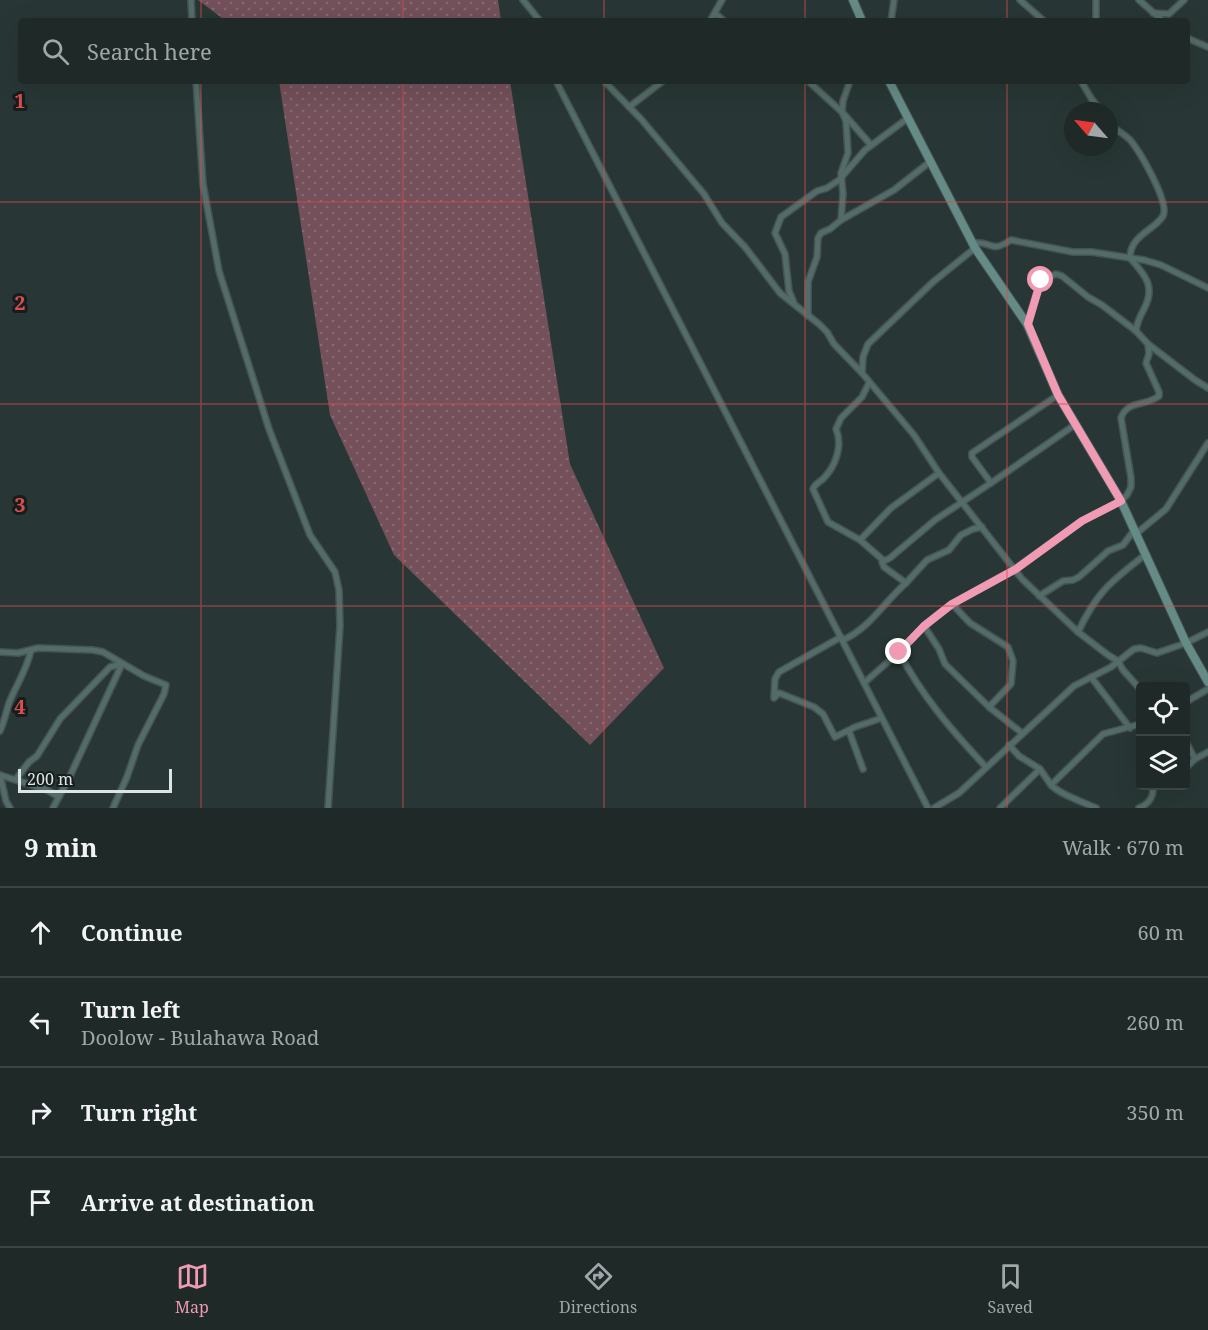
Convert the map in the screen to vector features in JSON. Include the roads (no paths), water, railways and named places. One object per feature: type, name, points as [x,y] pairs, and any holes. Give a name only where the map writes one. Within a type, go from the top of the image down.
[{"type":"main road","points":[[853,0],[861,18]]},
{"type":"main road","points":[[891,84],[974,245],[1028,324],[1058,395],[1121,501],[1186,643],[1208,682]]},
{"type":"street","points":[[191,0],[192,18]]},
{"type":"street","points":[[523,0],[537,18]]},
{"type":"street","points":[[712,18],[722,0]]},
{"type":"street","points":[[891,18],[894,0]]},
{"type":"street","points":[[1020,0],[1041,18]]},
{"type":"street","points":[[1096,0],[1096,18]]},
{"type":"street","points":[[1139,0],[1159,18]]},
{"type":"street","points":[[1153,13],[1169,14],[1184,0]]},
{"type":"street","points":[[529,9],[532,18]]},
{"type":"street","points":[[715,13],[721,18]]},
{"type":"street","points":[[1190,39],[1208,47]]},
{"type":"street","points":[[196,84],[203,184],[219,271],[269,429],[310,535],[335,572],[339,590],[340,626],[328,808]]},
{"type":"street","points":[[558,84],[928,808]]},
{"type":"street","points":[[607,84],[704,194],[722,223],[745,247],[780,293],[827,332],[834,344],[862,373],[914,435],[939,473],[1022,579],[1078,632],[1118,661],[1136,685]]},
{"type":"street","points":[[629,107],[659,84]]},
{"type":"street","points":[[811,84],[843,112],[871,145]]},
{"type":"street","points":[[841,220],[843,194],[840,178],[848,153],[843,101],[849,84]]},
{"type":"street","points":[[1085,84],[1086,91],[1094,102]]},
{"type":"street","points":[[795,306],[789,291],[785,254],[775,233],[781,217],[817,191],[827,188],[840,178],[871,145],[908,118]]},
{"type":"street","points":[[1118,131],[1138,150],[1162,198],[1164,210],[1162,217],[1144,232],[1130,251],[1130,258],[1143,272],[1150,290],[1150,297],[1136,331]]},
{"type":"street","points":[[808,316],[808,282],[818,257],[818,238],[821,232],[830,229],[841,220],[894,190],[931,161]]},
{"type":"street","points":[[862,373],[863,357],[868,344],[974,245],[987,242],[994,248],[1000,248],[1011,240],[1073,252],[1092,252],[1130,258],[1161,265],[1208,287]]},
{"type":"street","points":[[1028,324],[1041,280],[1056,274],[1062,276],[1208,388]]},
{"type":"street","points":[[864,683],[924,626],[952,604],[1016,569],[1082,521],[1121,501],[1127,495],[1131,487],[1121,418],[1127,408],[1154,400],[1159,396],[1146,363],[1149,354],[1148,344]]},
{"type":"street","points":[[869,383],[862,397],[841,418],[836,429],[840,438],[840,448],[828,472],[813,489],[828,522],[860,540],[883,560],[884,567],[906,583]]},
{"type":"street","points":[[992,483],[972,457],[972,453],[1058,395]]},
{"type":"street","points":[[883,560],[890,558],[921,531],[962,501],[992,483],[1076,424]]},
{"type":"street","points":[[1039,596],[1063,581],[1079,577],[1108,552],[1123,545],[1136,531],[1166,509],[1208,443]]},
{"type":"street","points":[[860,540],[891,508],[939,473]]},
{"type":"street","points":[[882,718],[835,737],[823,714],[814,707],[779,693],[774,698],[775,678],[779,672],[850,637],[877,614],[927,560],[949,550],[961,535],[982,527]]},
{"type":"street","points":[[1078,632],[1089,609],[1101,592],[1110,582],[1146,554]]},
{"type":"street","points":[[952,604],[970,623],[1008,647],[1013,661],[1011,684],[989,707]]},
{"type":"street","points":[[924,626],[939,649],[945,664],[989,707],[1022,733]]},
{"type":"street","points":[[934,808],[958,793],[1069,689],[1111,667],[1134,649],[1140,648],[1157,653],[1208,632]]},
{"type":"street","points":[[0,652],[18,653],[38,648],[93,650],[108,655],[166,685],[164,694],[138,745],[113,808]]},
{"type":"street","points":[[0,731],[6,719],[9,704],[26,669],[31,650]]},
{"type":"street","points":[[899,652],[932,704],[956,735],[986,766]]},
{"type":"street","points":[[16,779],[29,762],[38,756],[60,719],[110,667],[122,664]]},
{"type":"street","points":[[53,808],[122,664]]},
{"type":"street","points":[[1091,676],[1130,728]]},
{"type":"street","points":[[1190,699],[1208,689]]},
{"type":"street","points":[[1052,785],[1103,734],[1136,726]]},
{"type":"street","points":[[849,731],[863,769]]},
{"type":"street","points":[[1009,745],[1019,756],[1040,769],[1057,792],[1096,808]]},
{"type":"street","points":[[1190,750],[1195,759]]},
{"type":"street","points":[[1190,764],[1208,752]]},
{"type":"street","points":[[1000,808],[1040,769]]},
{"type":"street","points":[[10,808],[0,775],[47,790],[59,797]]},
{"type":"street","points":[[1139,808],[1150,801],[1153,790]]}]
